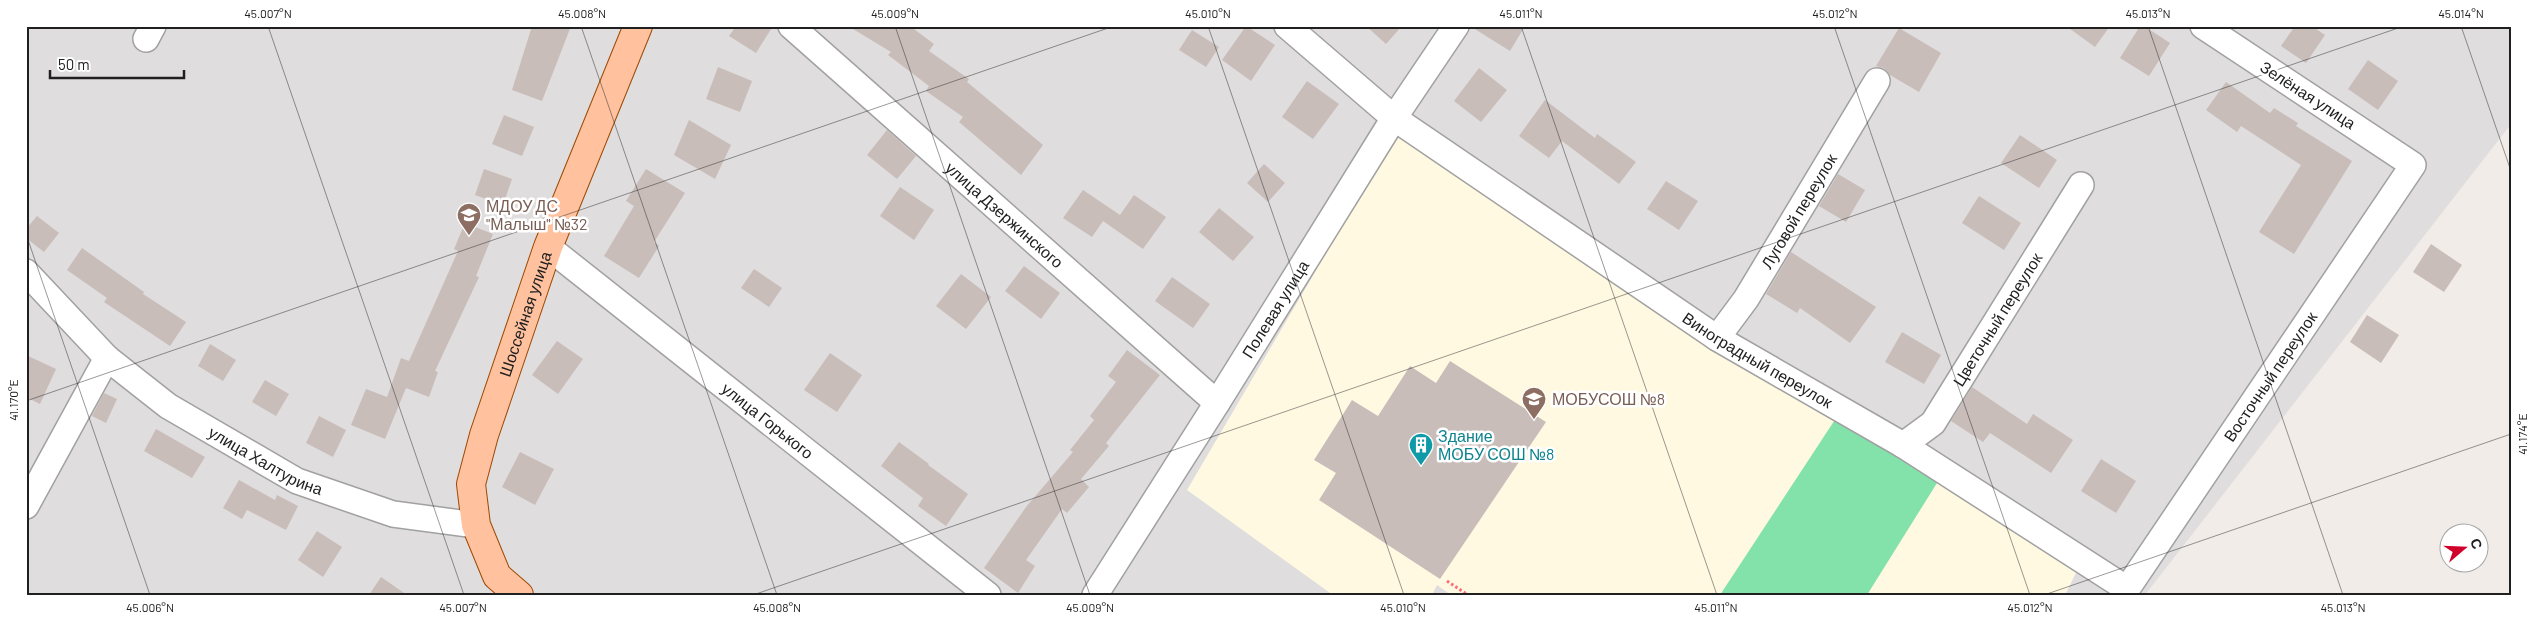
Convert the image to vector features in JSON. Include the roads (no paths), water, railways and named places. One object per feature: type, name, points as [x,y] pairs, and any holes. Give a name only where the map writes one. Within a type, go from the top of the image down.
[{"type":"main road","name":"Шоссейная улица","points":[[476,526],[471,484],[484,435],[548,247],[638,26]]},
{"type":"main road","points":[[476,526],[497,576],[519,595]]},
{"type":"street","name":"улица Дзержинского","points":[[791,26],[1218,403]]},
{"type":"street","name":"Виноградный переулок","points":[[1287,26],[1394,118],[1717,338],[1903,445],[2127,589]]},
{"type":"street","name":"Полевая улица","points":[[1095,595],[1218,403],[1394,118],[1456,26]]},
{"type":"street","name":"Зелёная улица","points":[[2203,26],[2412,164]]},
{"type":"street","name":"Луговой переулок","points":[[1717,338],[1746,299],[1877,81]]},
{"type":"street","name":"Восточный переулок","points":[[2127,589],[2412,164]]},
{"type":"street","name":"Цветочный переулок","points":[[1903,445],[1933,423],[2081,185]]},
{"type":"street","name":"улица Горького","points":[[548,247],[988,595]]},
{"type":"street","name":"улица Халтурина","points":[[26,272],[106,358],[168,406],[297,481],[393,514],[476,526]]},
{"type":"street","points":[[26,506],[106,358]]},
{"type":"place","name":"МДОУ ДС \"Малыш\" №32","points":[[469,236]]},
{"type":"place","name":"МОБУСОШ №8","points":[[1534,420]]},
{"type":"place","name":"Здание МОБУ СОШ №8","points":[[1421,466]]}]
